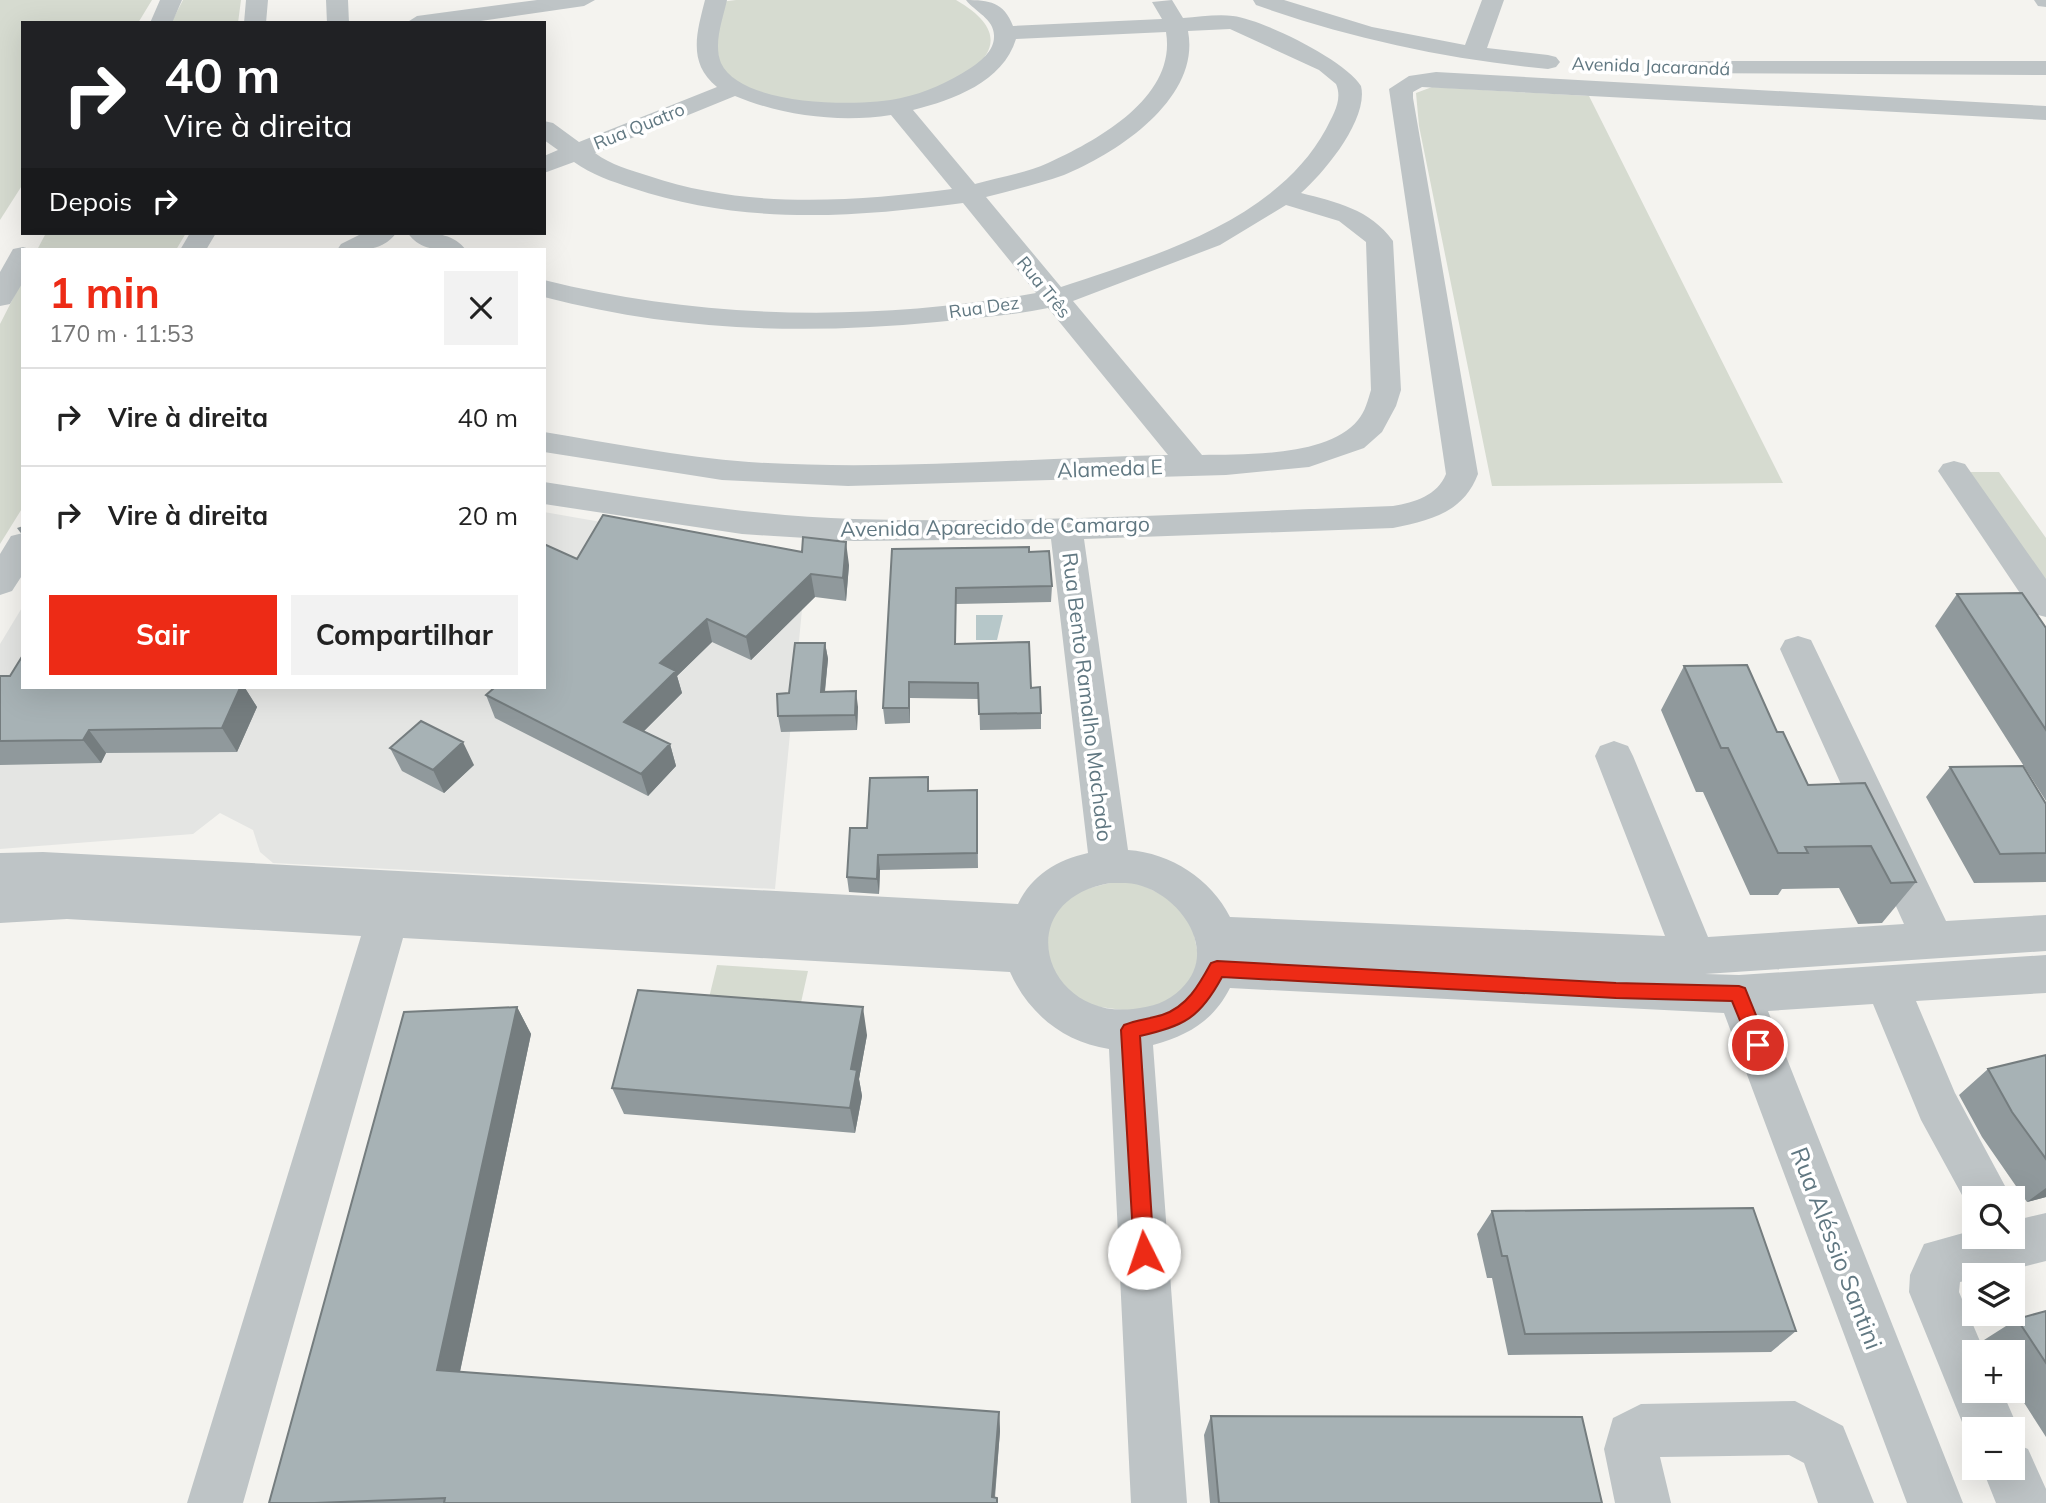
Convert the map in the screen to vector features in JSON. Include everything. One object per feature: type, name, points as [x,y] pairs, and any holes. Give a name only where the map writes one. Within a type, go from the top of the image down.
[{"type":"street","points":[[162,21],[171,0]]},
{"type":"street","points":[[255,21],[257,0]]},
{"type":"street","points":[[337,0],[338,21]]},
{"type":"street","points":[[447,21],[507,17],[584,0]]},
{"type":"street","points":[[716,0],[707,52],[719,76],[735,88],[768,100],[821,110],[898,107],[949,91],[988,69],[1005,46],[1005,33],[996,15],[977,0]]},
{"type":"street","points":[[546,130],[574,153],[608,170],[649,186],[696,197],[748,205],[859,209],[969,195],[1024,181],[1072,163],[1111,142],[1143,119],[1164,95],[1177,71],[1180,47],[1175,23],[1161,0]]},
{"type":"street","name":"Avenida Jacarandá","points":[[1264,0],[1333,23],[1474,53],[1637,68],[2046,68]]},
{"type":"street","points":[[1474,53],[1493,0]]},
{"type":"street","name":"Rua Dez","points":[[546,288],[628,308],[702,317],[797,323],[868,322],[1053,298],[1193,248],[1240,225],[1283,196],[1339,131],[1351,99],[1347,81],[1334,69],[1257,30],[1231,22],[1175,23]]},
{"type":"street","points":[[1005,33],[1175,23]]},
{"type":"street","name":"Avenida Aparecido de Camargo","points":[[546,493],[742,523],[854,530],[1066,528],[1393,517],[1446,501],[1460,484],[1462,474],[1401,98],[1401,89],[1407,84],[1436,79],[2046,113]]},
{"type":"street","name":"Rua Quatro","points":[[546,164],[735,88]]},
{"type":"street","name":"Rua Três","points":[[898,107],[1193,465]]},
{"type":"street","name":"Alameda E","points":[[546,442],[747,472],[879,476],[1193,465],[1318,455],[1351,442],[1371,428],[1381,411],[1386,390],[1379,241],[1372,230],[1353,217],[1283,196]]},
{"type":"street","points":[[355,248],[379,235]]},
{"type":"street","points":[[425,235],[448,248]]},
{"type":"street","points":[[0,298],[21,259]]},
{"type":"street","points":[[1954,471],[2046,605]]},
{"type":"street","name":"Rua Bento Ramalho Machado","points":[[1066,528],[1110,866]]},
{"type":"street","points":[[0,583],[14,551]]},
{"type":"street","points":[[1798,649],[1933,940]]},
{"type":"street","points":[[1614,756],[1694,956]]},
{"type":"street","points":[[1110,866],[1146,869],[1178,883],[1203,906],[1217,952],[1200,999],[1169,1021],[1130,1030],[1093,1026],[1059,1009],[1036,984],[1026,938],[1045,894],[1074,874],[1110,866]]},
{"type":"street","points":[[0,870],[43,869],[1026,938]]},
{"type":"street","points":[[0,905],[67,902],[387,919],[1026,938]]},
{"type":"street","points":[[215,1503],[387,919]]},
{"type":"street","points":[[1217,952],[1694,956],[2046,933]]},
{"type":"street","points":[[1217,952],[1616,990],[1739,994],[2046,974]]},
{"type":"street","points":[[1888,986],[1937,1105],[1981,1186]]},
{"type":"street","name":"Rua Aléssio Santini","points":[[1739,994],[1935,1503]]},
{"type":"street","points":[[1130,1030],[1159,1503]]},
{"type":"street","points":[[1962,1361],[1934,1292],[1934,1275],[1942,1262],[1989,1249]]},
{"type":"street","points":[[1643,1503],[1630,1449],[1632,1437],[1641,1431],[1795,1429],[1824,1445],[1846,1503]]},
{"type":"street","points":[[2014,1480],[2025,1503]]},
{"type":"shaded area","points":[[0,0],[152,0],[139,21],[21,21],[21,187],[0,220]]},
{"type":"shaded area","points":[[183,0],[241,0],[238,21],[172,21]]},
{"type":"shaded area","points":[[956,0],[983,21],[991,41],[983,59],[964,75],[909,98],[858,107],[781,99],[757,93],[721,72],[714,29],[720,2]]},
{"type":"shaded area","points":[[1432,87],[1589,96],[1783,483],[1492,486],[1419,126],[1416,93]]},
{"type":"shaded area","points":[[45,235],[185,235],[177,248],[38,248]]},
{"type":"shaded area","points":[[21,283],[21,510],[0,544],[0,324]]},
{"type":"shaded area","points":[[1970,472],[1999,472],[2046,538],[2046,583]]},
{"type":"shaded area","points":[[546,512],[807,558],[775,889],[273,863],[260,852],[253,830],[220,813],[193,834],[0,849],[0,644],[21,609],[21,689],[546,689]]},
{"type":"shaded area","points":[[976,615],[1003,615],[997,640],[976,640]]},
{"type":"shaded area","points":[[1129,878],[1189,909],[1201,970],[1183,996],[1152,1014],[1078,1004],[1051,981],[1044,920],[1063,895]]},
{"type":"shaded area","points":[[717,965],[808,971],[798,1016],[706,1010]]},
{"type":"building","points":[[603,515],[802,552],[803,537],[846,542],[843,578],[811,574],[746,637],[707,619],[660,663],[676,671],[624,722],[670,744],[641,774],[486,695],[493,689],[546,689],[546,545],[577,559]]},
{"type":"building","points":[[1029,547],[1029,552],[1049,551],[1052,586],[956,588],[955,644],[1029,642],[1031,688],[1040,687],[1041,713],[979,714],[978,683],[909,682],[909,708],[883,708],[892,549]]},
{"type":"building","points":[[2022,593],[2046,628],[2046,730],[1957,594]]},
{"type":"building","points":[[795,643],[825,643],[821,692],[856,691],[855,715],[778,716],[777,694],[789,693]]},
{"type":"building","points":[[21,658],[21,689],[240,689],[222,728],[89,730],[83,740],[0,741],[0,676],[10,676]]},
{"type":"building","points":[[1747,665],[1777,732],[1783,732],[1808,785],[1865,783],[1916,882],[1891,883],[1871,846],[1805,847],[1808,853],[1778,853],[1728,748],[1721,748],[1684,666]]},
{"type":"building","points":[[421,721],[463,742],[433,770],[390,748]]},
{"type":"building","points":[[2023,766],[2046,804],[2046,853],[2000,854],[1950,767]]},
{"type":"building","points":[[928,777],[928,791],[977,790],[977,853],[878,855],[877,879],[847,877],[850,828],[867,828],[870,778]]},
{"type":"building","points":[[638,990],[863,1007],[851,1069],[857,1070],[850,1108],[612,1088]]},
{"type":"building","points":[[517,1007],[437,1370],[999,1412],[992,1497],[997,1498],[997,1503],[444,1503],[445,1498],[269,1503],[404,1012]]},
{"type":"building","points":[[2046,1055],[2046,1159],[2012,1112],[1988,1069]]},
{"type":"building","points":[[1753,1208],[1796,1331],[1525,1334],[1507,1256],[1502,1256],[1492,1211]]},
{"type":"building","points":[[2046,1311],[2046,1363],[2022,1326],[2025,1326],[2025,1317]]},
{"type":"building","points":[[1211,1416],[1582,1417],[1602,1503],[1219,1503]]},
{"type":"route","points":[[1144,1253],[1130,1030],[1169,1021],[1185,1010],[1200,999],[1217,969],[1739,994],[1758,1045]]}]
